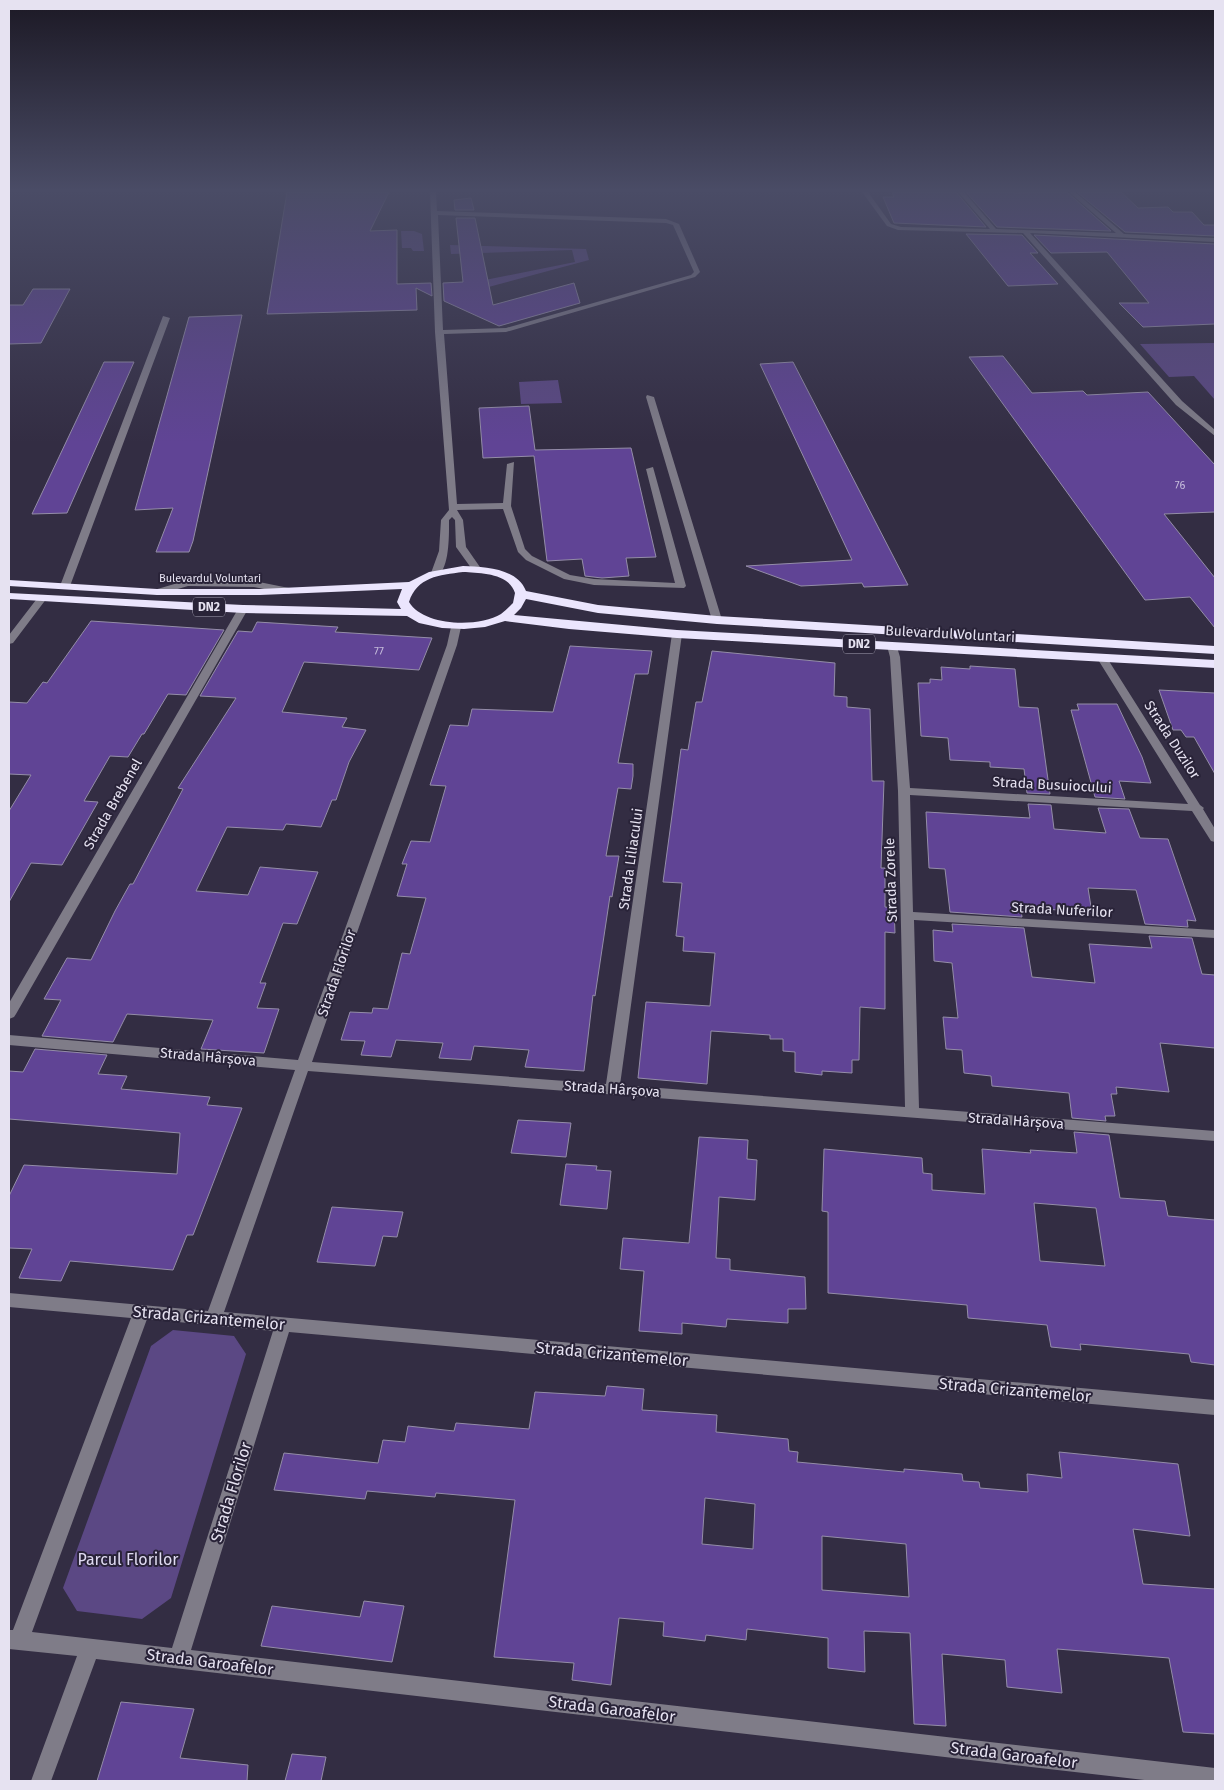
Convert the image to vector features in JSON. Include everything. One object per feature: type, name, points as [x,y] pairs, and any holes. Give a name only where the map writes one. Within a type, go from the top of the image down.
[{"type":"highway","name":"Bulevardul Voluntari","points":[[9,583],[157,592],[289,591],[411,585],[422,578],[436,573],[463,569],[494,573],[508,578],[517,586],[521,594],[598,609],[716,620],[1215,650]]},
{"type":"highway","points":[[410,613],[405,607],[403,600],[405,592],[411,585]]},
{"type":"highway","points":[[504,617],[514,610],[520,602],[521,594]]},
{"type":"highway","name":"Bulevardul Voluntari","points":[[9,596],[243,609],[410,613],[430,623],[456,627],[490,623],[504,617],[568,625],[677,634],[1215,664]]},
{"type":"street","points":[[435,276],[453,508],[459,520],[461,547],[477,570]]},
{"type":"street","points":[[439,332],[506,330],[693,276]]},
{"type":"street","points":[[1065,276],[1179,403],[1215,434]]},
{"type":"street","points":[[65,586],[166,318]]},
{"type":"street","points":[[650,397],[716,620]]},
{"type":"street","points":[[511,464],[507,506],[521,550],[529,558],[567,577],[594,582],[681,586],[650,469]]},
{"type":"street","points":[[453,508],[507,506]]},
{"type":"street","points":[[436,573],[444,551],[445,520],[453,508]]},
{"type":"street","points":[[9,641],[42,598]]},
{"type":"street","name":"Strada Brebenel","points":[[9,1014],[243,609]]},
{"type":"street","name":"Strada Florilor","points":[[214,1318],[305,1066],[452,645],[456,627]]},
{"type":"street","name":"Strada Liliacului","points":[[612,1089],[677,634]]},
{"type":"street","name":"Strada Zorele","points":[[892,646],[895,657],[904,791],[912,1113]]},
{"type":"street","name":"Strada Duzilor","points":[[1102,658],[1206,816],[1215,838]]},
{"type":"street","name":"Strada Busuiocului","points":[[904,791],[1206,816]]},
{"type":"street","name":"Strada Nuferilor","points":[[907,916],[1215,934]]},
{"type":"street","name":"Strada Hârșova","points":[[9,1040],[305,1066],[1215,1136]]},
{"type":"street","name":"Strada Crizantemelor","points":[[9,1300],[1215,1408]]},
{"type":"street","points":[[14,1639],[141,1312]]},
{"type":"street","name":"Strada Florilor","points":[[179,1658],[283,1325]]},
{"type":"street","name":"Strada Garoafelor","points":[[14,1639],[1215,1778]]},
{"type":"street","points":[[41,1781],[90,1648]]},
{"type":"green space","points":[[507,276],[531,276],[455,296],[455,286]]},
{"type":"green space","points":[[1215,343],[1215,400],[1194,376],[1169,377],[1140,344]]},
{"type":"green space","points":[[558,380],[562,403],[521,404],[519,382]]},
{"type":"green space","name":"Parcul Florilor","points":[[173,1330],[234,1336],[246,1354],[171,1598],[142,1619],[77,1611],[63,1588],[151,1346]]},
{"type":"building","points":[[273,276],[397,276],[397,284],[431,283],[432,296],[416,288],[417,310],[267,314]]},
{"type":"building","points":[[462,276],[487,276],[493,305],[574,283],[580,303],[499,326],[444,301],[443,283],[463,282]]},
{"type":"building","points":[[1000,276],[1050,276],[1058,284],[1008,286]]},
{"type":"building","points":[[1126,276],[1215,276],[1215,324],[1143,327],[1119,303],[1149,303]]},
{"type":"building","points":[[33,289],[70,289],[41,343],[9,344],[9,305],[23,305]]},
{"type":"building","points":[[242,315],[193,541],[189,552],[156,552],[173,508],[135,510],[189,317]]},
{"type":"building","points":[[1003,356],[1032,393],[1083,391],[1087,395],[1148,392],[1215,465],[1215,512],[1164,514],[1215,578],[1215,628],[1190,597],[1145,600],[969,357]]},
{"type":"building","points":[[104,362],[134,362],[67,513],[32,514]]},
{"type":"building","points":[[793,362],[908,585],[864,587],[862,583],[801,586],[746,566],[852,560],[760,364]]},
{"type":"building","points":[[529,406],[535,450],[631,448],[656,557],[626,558],[629,576],[602,578],[585,576],[582,559],[547,561],[534,456],[483,458],[479,408]]},
{"type":"building","points":[[91,621],[224,630],[186,695],[168,694],[128,757],[110,756],[84,801],[98,802],[62,865],[31,863],[9,902],[9,811],[31,775],[9,774],[9,702],[27,703],[43,682],[47,683]]},
{"type":"building","points":[[257,622],[338,627],[335,632],[432,638],[419,670],[304,662],[282,712],[347,718],[342,727],[366,730],[349,762],[336,800],[332,800],[321,827],[286,824],[283,830],[227,827],[196,891],[248,895],[260,867],[318,872],[297,924],[283,923],[260,983],[266,983],[257,1008],[279,1009],[264,1053],[201,1049],[213,1020],[127,1014],[113,1042],[42,1036],[61,1000],[44,999],[67,958],[91,960],[115,911],[130,884],[133,884],[183,789],[178,788],[236,698],[200,696],[238,631],[252,632]]},
{"type":"building","points":[[570,646],[652,651],[648,674],[635,674],[618,763],[633,764],[633,776],[631,789],[618,788],[606,856],[619,856],[612,897],[610,896],[595,996],[593,995],[584,1071],[525,1067],[529,1050],[474,1046],[471,1060],[439,1058],[443,1043],[396,1040],[391,1057],[361,1055],[365,1041],[341,1040],[350,1012],[372,1013],[373,1008],[388,1009],[402,953],[410,954],[426,898],[397,896],[407,864],[402,864],[411,841],[430,842],[446,786],[430,785],[450,725],[468,726],[472,709],[553,712]]},
{"type":"building","points":[[712,651],[835,663],[834,696],[847,697],[847,707],[870,709],[872,781],[884,781],[881,868],[885,868],[885,907],[894,908],[895,933],[885,932],[885,1009],[860,1007],[859,1060],[852,1060],[852,1073],[822,1071],[822,1075],[795,1072],[795,1052],[783,1051],[783,1039],[770,1039],[770,1035],[711,1031],[707,1084],[638,1078],[646,1002],[710,1006],[715,953],[683,951],[684,937],[676,936],[682,883],[663,882],[681,749],[688,750],[696,702],[702,702]]},
{"type":"building","points":[[970,666],[1015,669],[1019,707],[1038,708],[1050,794],[1027,793],[1024,769],[990,767],[990,762],[950,760],[948,738],[921,736],[918,683],[930,683],[930,679],[942,680],[941,667],[970,669]]},
{"type":"building","points":[[1159,690],[1215,693],[1215,774],[1194,737],[1186,737],[1181,730],[1173,730]]},
{"type":"building","points":[[1077,704],[1117,704],[1142,757],[1151,783],[1119,781],[1125,799],[1095,797],[1071,710],[1079,710]]},
{"type":"building","points":[[1028,804],[1051,805],[1054,829],[1106,833],[1098,808],[1129,809],[1140,838],[1168,839],[1196,921],[1187,920],[1188,927],[1145,924],[1136,890],[1088,888],[1092,913],[1023,907],[1024,910],[1021,910],[1022,917],[950,912],[945,869],[929,868],[926,812],[1030,818]]},
{"type":"building","points":[[952,924],[1024,928],[1032,977],[1095,983],[1089,944],[1152,948],[1149,936],[1192,938],[1202,974],[1215,975],[1215,1048],[1160,1043],[1169,1092],[1116,1087],[1117,1094],[1111,1094],[1115,1116],[1105,1116],[1106,1121],[1072,1118],[1069,1093],[992,1086],[991,1076],[964,1073],[962,1050],[946,1049],[943,1017],[958,1018],[952,963],[934,961],[933,930],[953,932]]},
{"type":"building","points":[[35,1049],[107,1055],[98,1074],[127,1076],[121,1089],[210,1097],[207,1105],[242,1108],[193,1235],[187,1235],[173,1270],[70,1261],[61,1281],[19,1278],[32,1249],[9,1248],[9,1196],[24,1165],[177,1174],[180,1133],[9,1119],[9,1071],[23,1072]]},
{"type":"building","points":[[518,1120],[571,1123],[566,1157],[511,1153]]},
{"type":"building","points":[[1074,1132],[1109,1135],[1120,1198],[1165,1201],[1168,1216],[1215,1220],[1215,1365],[1191,1362],[1189,1354],[1080,1344],[1081,1350],[1051,1347],[1047,1325],[968,1318],[967,1305],[828,1293],[828,1212],[822,1211],[824,1149],[922,1158],[923,1173],[932,1174],[932,1190],[985,1194],[982,1149],[1031,1153],[1030,1150],[1077,1153]],"holes":[[[1034,1203],[1096,1208],[1105,1266],[1040,1261]]]},
{"type":"building","points":[[699,1137],[748,1140],[747,1159],[757,1160],[755,1200],[719,1197],[716,1258],[730,1259],[730,1270],[805,1277],[806,1309],[788,1309],[788,1323],[727,1319],[726,1327],[682,1323],[682,1334],[639,1331],[644,1271],[620,1269],[623,1238],[689,1243]]},
{"type":"building","points":[[566,1164],[597,1166],[596,1170],[611,1171],[607,1209],[560,1205]]},
{"type":"building","points":[[332,1207],[403,1212],[397,1237],[383,1236],[375,1266],[317,1262]]},
{"type":"building","points":[[607,1386],[644,1389],[642,1410],[717,1415],[716,1432],[788,1439],[789,1451],[798,1452],[797,1462],[904,1472],[904,1469],[962,1474],[963,1481],[979,1482],[980,1488],[1028,1492],[1027,1474],[1062,1478],[1059,1452],[1178,1464],[1190,1536],[1133,1529],[1143,1584],[1215,1589],[1215,1734],[1183,1732],[1169,1658],[1057,1649],[1062,1693],[1007,1687],[1005,1660],[942,1654],[946,1726],[914,1724],[910,1633],[864,1631],[865,1672],[828,1668],[828,1638],[747,1629],[746,1640],[706,1635],[705,1641],[663,1636],[664,1622],[619,1618],[611,1685],[572,1680],[574,1663],[494,1657],[515,1500],[436,1493],[435,1497],[367,1491],[365,1499],[274,1490],[284,1453],[378,1463],[383,1440],[405,1442],[408,1426],[454,1431],[456,1423],[529,1429],[535,1392],[605,1396]],"holes":[[[705,1498],[755,1504],[753,1549],[702,1544]],[[822,1536],[906,1544],[909,1597],[822,1590]]]},
{"type":"building","points":[[364,1601],[404,1606],[392,1662],[261,1646],[272,1606],[360,1617]]},
{"type":"building","points":[[121,1702],[194,1709],[180,1758],[248,1765],[247,1781],[97,1781]]},
{"type":"building","points":[[292,1754],[326,1757],[321,1781],[285,1781]]}]
